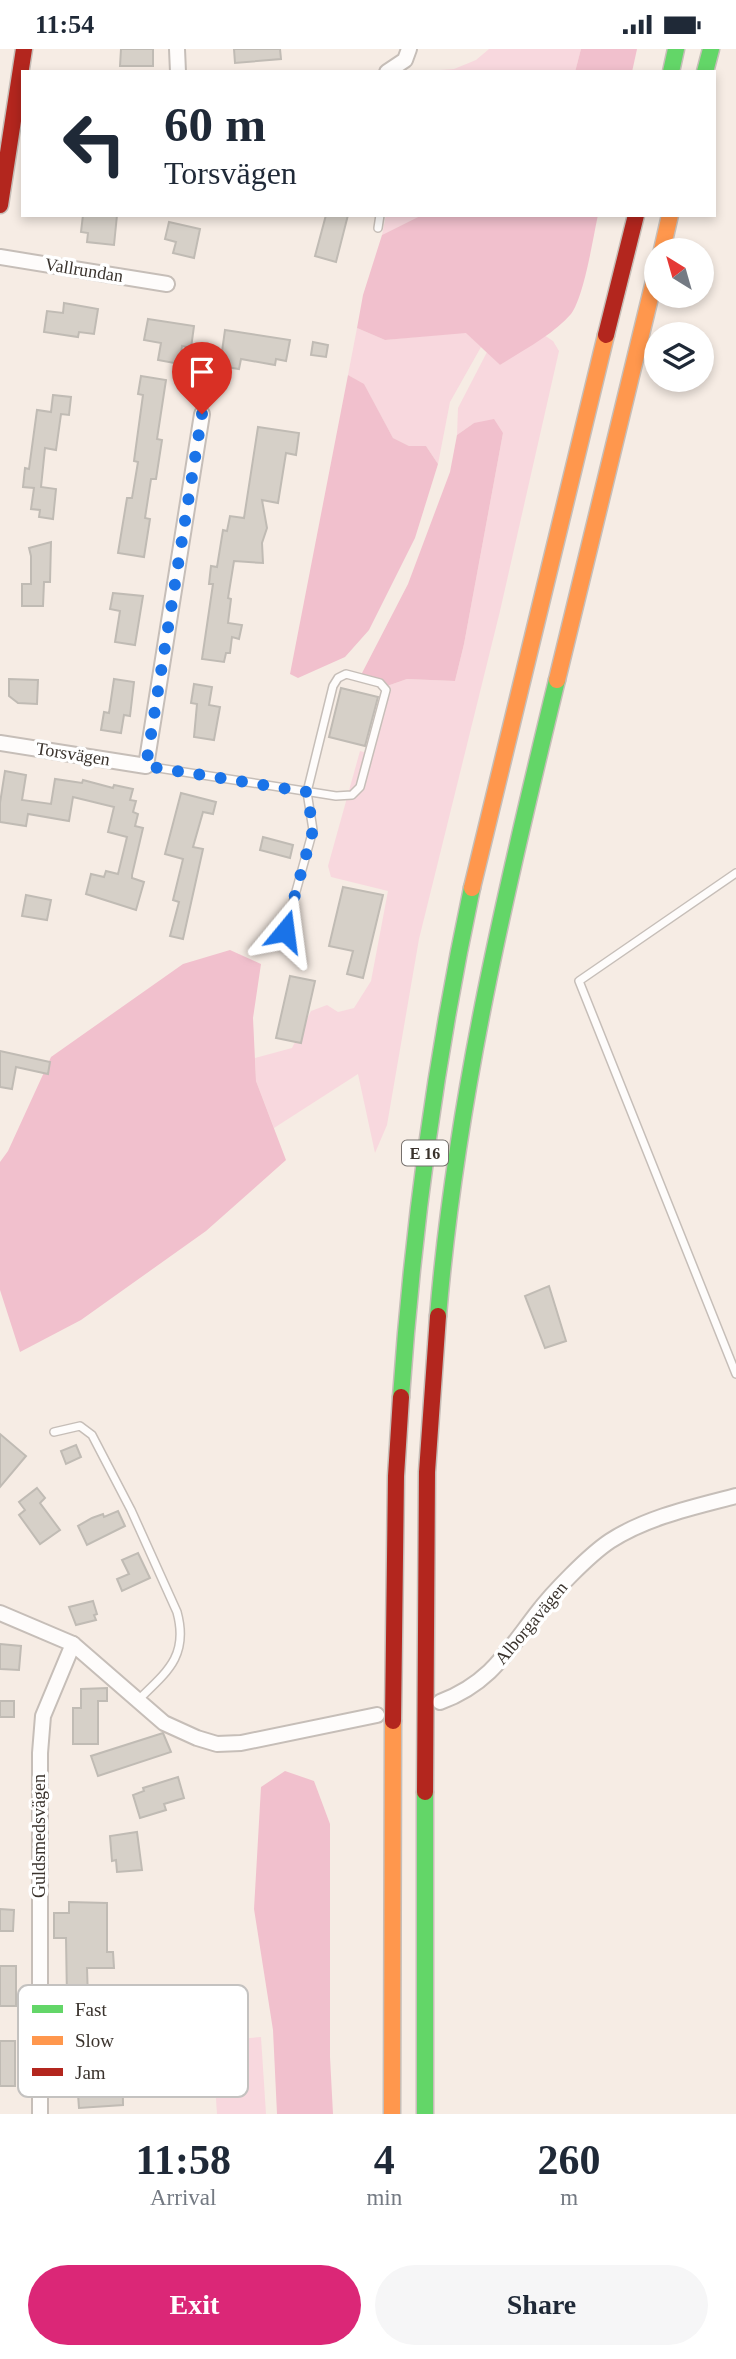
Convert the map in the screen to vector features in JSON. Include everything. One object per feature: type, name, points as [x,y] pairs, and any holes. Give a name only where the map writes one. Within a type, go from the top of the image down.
[{"type":"main road","points":[[22,70],[24,49]]},
{"type":"main road","points":[[671,70],[676,49]]},
{"type":"main road","points":[[706,70],[711,49]]},
{"type":"main road","points":[[0,205],[21,80]]},
{"type":"main road","name":"E 16","points":[[392,2114],[391,1924],[396,1476],[407,1310],[422,1168],[455,968],[481,846],[636,217]]},
{"type":"main road","points":[[665,238],[670,217]]},
{"type":"main road","name":"E 16","points":[[425,2114],[427,1472],[438,1312],[455,1170],[489,974],[517,843],[647,308]]},
{"type":"street","points":[[177,49],[178,70]]},
{"type":"street","points":[[394,70],[405,60],[409,49]]},
{"type":"street","name":"Vallrundan","points":[[0,257],[167,283]]},
{"type":"street","points":[[146,766],[202,414]]},
{"type":"street","name":"Torsvägen","points":[[0,743],[146,766]]},
{"type":"street","name":"Alborgavägen","points":[[440,1702],[462,1694],[504,1658],[546,1601],[609,1542],[649,1522],[736,1496]]},
{"type":"street","points":[[0,1613],[73,1644],[164,1723],[217,1744],[242,1743],[377,1715]]},
{"type":"street","name":"Guldsmedsvägen","points":[[40,1985],[40,1753],[43,1716],[73,1644]]},
{"type":"lane","points":[[378,228],[380,217]]},
{"type":"lane","name":"Torsvägen","points":[[146,766],[307,792],[335,796],[352,795],[360,787],[386,690],[380,683],[346,674],[338,678],[307,792]]},
{"type":"lane","points":[[285,931],[313,830],[307,792]]},
{"type":"lane","points":[[736,873],[579,981],[736,1374]]},
{"type":"lane","points":[[54,1432],[80,1426],[92,1435],[131,1510],[177,1612],[182,1629],[181,1645],[162,1676],[136,1701]]},
{"type":"shaded area","points":[[489,49],[581,49],[576,70],[440,70],[454,69],[476,60]]},
{"type":"shaded area","points":[[581,49],[637,49],[632,70],[576,70]]},
{"type":"shaded area","points":[[386,217],[418,217],[382,235]]},
{"type":"shaded area","points":[[418,217],[598,217],[584,281],[571,314],[547,335],[500,365],[466,333],[385,340],[357,328],[363,295],[382,235]]},
{"type":"shaded area","points":[[357,328],[385,340],[466,332],[481,347],[450,402],[438,464],[426,446],[409,446],[393,438],[364,385],[348,375]]},
{"type":"shaded area","points":[[544,335],[553,341],[559,351],[500,611],[419,939],[387,1125],[375,1153],[358,1074],[274,1128],[256,1081],[255,1058],[292,1048],[311,1011],[327,1005],[338,1012],[354,1008],[371,981],[388,891],[331,877],[328,866],[360,751],[371,754],[387,686],[407,679],[455,681],[503,433],[474,423],[457,435],[458,408],[487,352],[500,365]]},
{"type":"shaded area","points":[[348,375],[364,384],[393,438],[409,446],[426,446],[438,464],[415,538],[369,630],[345,657],[298,678],[290,674]]},
{"type":"shaded area","points":[[494,419],[503,433],[455,681],[407,679],[387,686],[361,675],[408,584],[450,472],[457,435],[474,423]]},
{"type":"shaded area","points":[[230,950],[261,964],[253,1018],[256,1081],[286,1160],[206,1231],[81,1320],[20,1352],[0,1290],[0,1162],[8,1151],[51,1057],[183,964]]},
{"type":"shaded area","points":[[285,1771],[314,1781],[330,1824],[330,2057],[333,2114],[277,2114],[273,2030],[254,1909],[261,1787]]},
{"type":"shaded area","points":[[261,2037],[266,2114],[217,2114],[216,2097],[248,2097],[248,2038]]},
{"type":"building","points":[[121,49],[153,49],[153,66],[120,66]]},
{"type":"building","points":[[234,49],[280,49],[281,59],[235,63]]},
{"type":"building","points":[[83,217],[117,217],[114,245],[87,242],[88,233],[81,232]]},
{"type":"building","points":[[325,217],[347,217],[336,262],[315,256]]},
{"type":"building","points":[[169,222],[200,229],[194,258],[173,253],[176,242],[165,239]]},
{"type":"building","points":[[64,303],[98,309],[94,334],[79,332],[78,337],[44,332],[47,311],[63,313]]},
{"type":"building","points":[[148,319],[194,326],[191,348],[182,346],[180,364],[158,360],[161,343],[144,340]]},
{"type":"building","points":[[225,330],[290,340],[286,361],[276,359],[275,365],[241,359],[239,369],[220,366]]},
{"type":"building","points":[[313,342],[328,345],[326,357],[311,355]]},
{"type":"building","points":[[141,376],[166,380],[157,439],[162,440],[156,479],[151,479],[145,518],[150,519],[144,557],[118,553],[127,498],[132,498],[138,462],[134,461],[143,395],[138,394]]},
{"type":"building","points":[[53,395],[71,397],[69,415],[61,414],[56,450],[45,448],[41,487],[56,489],[53,519],[39,517],[40,510],[31,509],[34,488],[23,487],[25,468],[29,469],[37,410],[51,412]]},
{"type":"building","points":[[258,427],[299,433],[296,455],[286,453],[278,503],[262,500],[267,528],[262,543],[263,563],[234,561],[228,598],[231,599],[228,623],[242,625],[239,639],[232,637],[230,653],[226,653],[224,662],[202,659],[213,584],[209,584],[211,566],[217,567],[223,530],[227,531],[230,516],[244,518]]},
{"type":"building","points":[[51,542],[50,582],[44,582],[43,606],[22,606],[22,584],[31,584],[29,548]]},
{"type":"building","points":[[113,593],[143,596],[135,645],[115,642],[120,611],[110,609]]},
{"type":"building","points":[[9,679],[38,680],[37,704],[18,703],[9,696]]},
{"type":"building","points":[[114,679],[134,682],[130,716],[124,715],[121,733],[101,730],[104,712],[109,713]]},
{"type":"building","points":[[194,684],[212,687],[209,705],[220,707],[214,740],[194,737],[197,704],[191,703]]},
{"type":"building","points":[[341,688],[378,697],[365,746],[329,737]]},
{"type":"building","points":[[5,771],[26,775],[22,800],[51,804],[55,779],[82,783],[83,780],[113,788],[114,785],[133,789],[130,800],[136,801],[133,812],[138,814],[135,826],[143,828],[132,875],[132,878],[144,882],[136,910],[86,894],[91,874],[104,877],[106,871],[118,874],[127,837],[108,832],[114,807],[73,797],[69,821],[28,814],[26,826],[0,822]]},
{"type":"building","points":[[181,793],[216,802],[213,814],[203,812],[193,847],[203,849],[183,939],[170,936],[179,902],[173,900],[183,859],[165,854]]},
{"type":"building","points":[[263,837],[293,845],[290,858],[260,850]]},
{"type":"building","points":[[343,887],[383,895],[363,978],[347,974],[353,951],[329,946]]},
{"type":"building","points":[[26,895],[51,900],[47,920],[22,916]]},
{"type":"building","points":[[290,976],[315,981],[301,1043],[276,1038]]},
{"type":"building","points":[[0,1051],[50,1062],[48,1074],[16,1067],[12,1089],[0,1087]]},
{"type":"building","points":[[549,1286],[566,1341],[545,1348],[525,1296]]},
{"type":"building","points":[[0,1434],[26,1456],[0,1487]]},
{"type":"building","points":[[76,1445],[81,1457],[66,1464],[61,1451]]},
{"type":"building","points":[[37,1488],[45,1498],[40,1503],[60,1530],[40,1544],[19,1515],[25,1510],[19,1502]]},
{"type":"building","points":[[118,1511],[125,1526],[87,1545],[78,1526],[92,1518],[103,1514],[104,1517]]},
{"type":"building","points":[[138,1553],[150,1578],[122,1591],[117,1579],[129,1574],[122,1560]]},
{"type":"building","points":[[93,1601],[96,1620],[76,1625],[69,1607]]},
{"type":"building","points":[[0,1644],[21,1646],[19,1670],[0,1669]]},
{"type":"building","points":[[107,1688],[107,1701],[98,1701],[98,1744],[73,1744],[73,1708],[81,1708],[81,1689]]},
{"type":"building","points":[[0,1701],[14,1701],[14,1717],[0,1717]]},
{"type":"building","points":[[163,1733],[171,1752],[98,1776],[91,1756]]},
{"type":"building","points":[[178,1777],[184,1798],[164,1804],[166,1810],[140,1818],[133,1795],[144,1791],[143,1788]]},
{"type":"building","points":[[137,1832],[142,1870],[117,1872],[116,1860],[112,1861],[110,1836]]},
{"type":"building","points":[[69,1902],[107,1903],[107,1952],[113,1952],[114,1968],[87,1968],[88,1985],[67,1985],[66,1938],[54,1938],[54,1913],[69,1913]]},
{"type":"building","points":[[0,1909],[14,1910],[13,1931],[0,1931]]},
{"type":"building","points":[[0,1966],[16,1966],[16,2006],[0,2006]]},
{"type":"building","points":[[0,2041],[15,2041],[15,2086],[0,2086]]},
{"type":"building","points":[[78,2097],[123,2097],[123,2105],[79,2108]]},
{"type":"traffic: fast","points":[[671,70],[676,49]]},
{"type":"traffic: fast","points":[[706,70],[711,49]]},
{"type":"traffic: fast","points":[[438,1316],[446,1235],[470,1075],[519,837],[557,680]]},
{"type":"traffic: fast","points":[[401,1397],[419,1205],[447,1015],[472,888]]},
{"type":"traffic: fast","points":[[425,1792],[425,2114]]},
{"type":"traffic: slow","points":[[665,238],[670,217]]},
{"type":"traffic: slow","points":[[557,680],[647,308]]},
{"type":"traffic: slow","points":[[472,888],[606,335]]},
{"type":"traffic: slow","points":[[392,2114],[393,1721]]},
{"type":"traffic: jam","points":[[0,205],[24,49]]},
{"type":"traffic: jam","points":[[606,335],[636,217]]},
{"type":"traffic: jam","points":[[425,1792],[427,1472],[438,1316]]},
{"type":"traffic: jam","points":[[393,1721],[396,1476],[401,1397]]},
{"type":"route","points":[[202,414],[146,766],[307,792],[313,830],[285,931]]}]
